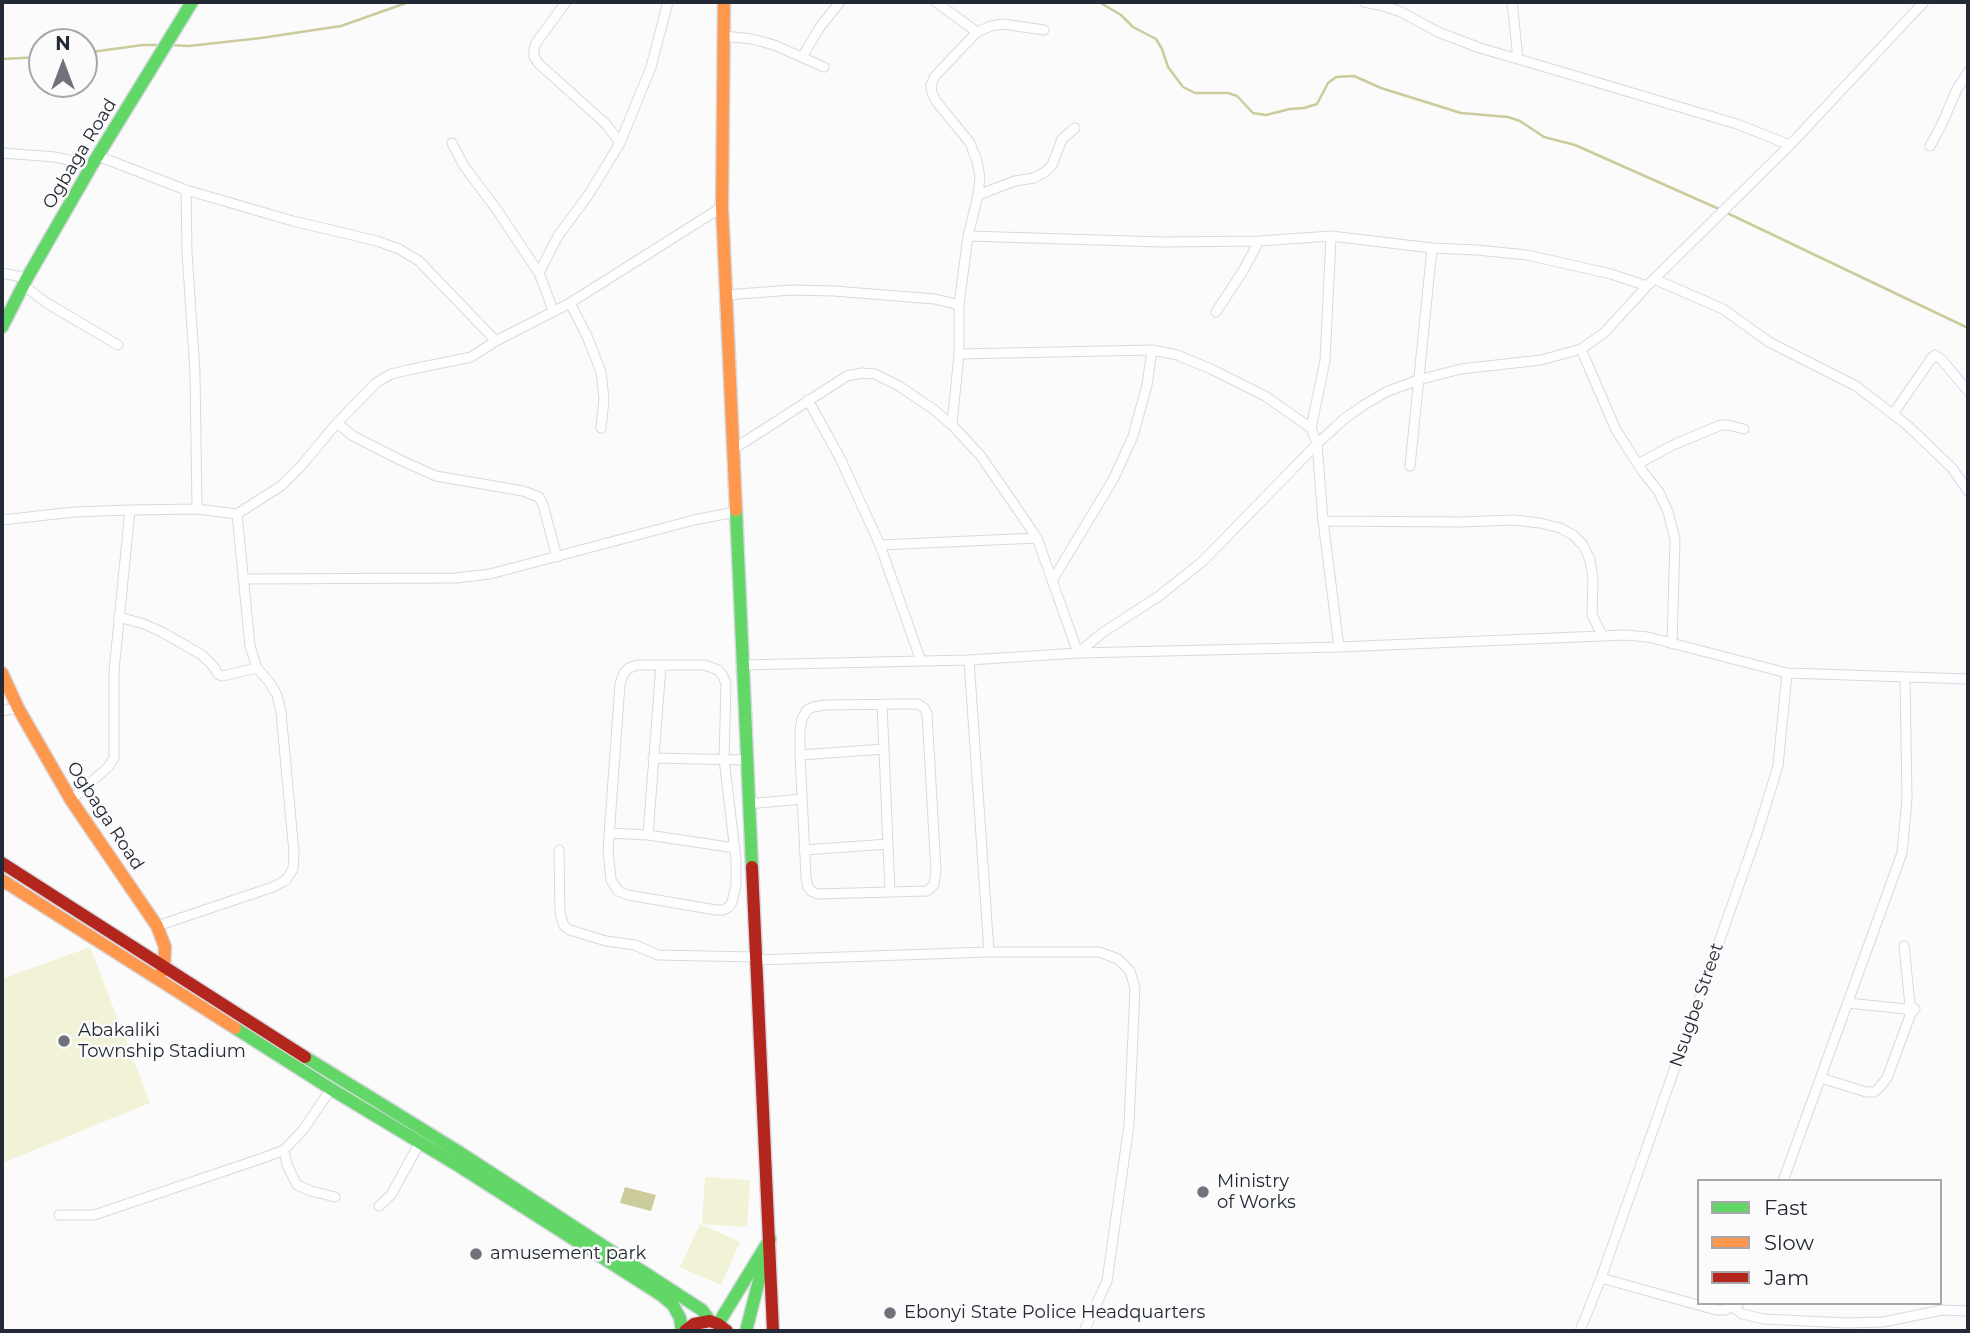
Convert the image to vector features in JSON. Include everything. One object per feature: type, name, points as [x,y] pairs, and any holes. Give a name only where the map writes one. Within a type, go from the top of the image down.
[{"type":"main road","name":"Ogbaga Road","points":[[2,327],[95,160],[192,2]]},
{"type":"main road","points":[[724,2],[722,207],[773,1331]]},
{"type":"main road","name":"Ogbaga Road","points":[[2,673],[18,708],[71,800],[157,926],[166,947],[164,967]]},
{"type":"main road","points":[[2,863],[459,1152],[702,1310],[718,1325]]},
{"type":"main road","points":[[2,880],[661,1295],[673,1305],[683,1331],[694,1324],[718,1325]]},
{"type":"main road","points":[[158,980],[164,967]]},
{"type":"main road","points":[[718,1325],[770,1239]]},
{"type":"main road","points":[[746,1331],[770,1239]]},
{"type":"street","points":[[566,2],[536,43],[534,57],[606,124],[621,143]]},
{"type":"street","points":[[538,273],[558,236],[589,194],[621,143],[651,67],[668,2]]},
{"type":"street","points":[[802,57],[820,27],[840,2]]},
{"type":"street","points":[[936,2],[977,32]]},
{"type":"street","points":[[1364,2],[1401,12],[1438,32],[1480,48],[1737,124],[1790,145]]},
{"type":"street","points":[[1512,2],[1518,59]]},
{"type":"street","points":[[1078,653],[1102,633],[1159,596],[1203,561],[1317,444],[1364,405],[1386,392],[1418,380],[1461,369],[1541,360],[1581,349],[1604,333],[1650,283],[1790,145],[1924,2]]},
{"type":"street","points":[[952,425],[959,354],[959,304],[968,236],[978,195],[978,169],[970,143],[936,101],[931,85],[935,76],[977,32],[1003,24],[1044,30]]},
{"type":"street","points":[[724,36],[774,45],[824,66]]},
{"type":"street","points":[[1930,146],[1968,72]]},
{"type":"street","points":[[978,195],[1015,181],[1034,178],[1045,172],[1052,165],[1062,139],[1075,128]]},
{"type":"street","points":[[452,143],[464,166],[497,210],[538,273],[553,310]]},
{"type":"street","points":[[2,153],[95,160],[186,190],[399,249],[419,261],[496,341]]},
{"type":"street","points":[[186,190],[195,373],[197,509]]},
{"type":"street","points":[[2,520],[74,512],[130,510],[197,509],[237,514],[281,486],[376,383],[391,374],[471,357],[570,303],[722,207]]},
{"type":"street","points":[[968,236],[1162,242],[1259,241],[1331,236],[1432,248],[1527,255],[1650,283],[1723,309],[1769,342],[1856,386],[1907,425],[1952,468],[1968,491]]},
{"type":"street","points":[[1331,236],[1325,361],[1311,428],[1317,444],[1323,521],[1339,647]]},
{"type":"street","points":[[1216,312],[1259,241]]},
{"type":"street","points":[[1410,466],[1432,248]]},
{"type":"street","points":[[2,273],[25,282],[45,302],[118,345]]},
{"type":"street","points":[[726,295],[792,290],[834,291],[935,299],[959,304]]},
{"type":"street","points":[[570,303],[601,372],[604,399],[601,428]]},
{"type":"street","points":[[1581,349],[1616,430],[1659,492],[1668,512],[1675,539],[1672,644]]},
{"type":"street","points":[[959,354],[1152,350],[1177,355],[1265,396],[1311,428]]},
{"type":"street","points":[[1052,581],[1114,478],[1133,436],[1147,385],[1152,350]]},
{"type":"street","points":[[1893,414],[1935,355],[1968,391]]},
{"type":"street","points":[[732,450],[847,376],[875,374],[899,386],[952,425],[980,455],[1037,538],[1078,653]]},
{"type":"street","points":[[808,400],[840,458],[880,545],[921,661]]},
{"type":"street","points":[[337,423],[353,436],[436,476],[523,491],[539,497],[557,557]]},
{"type":"street","points":[[1638,464],[1673,445],[1721,425],[1744,429]]},
{"type":"street","points":[[71,800],[108,767],[114,758],[114,671],[130,510]]},
{"type":"street","points":[[243,579],[456,578],[491,574],[694,520],[735,512]]},
{"type":"street","points":[[157,926],[273,887],[286,880],[293,869],[294,853],[281,712],[277,695],[257,668],[250,646],[237,514]]},
{"type":"street","points":[[1323,521],[1461,523],[1514,520],[1560,528],[1583,545],[1590,559],[1593,578],[1592,615],[1602,635]]},
{"type":"street","points":[[880,545],[1037,538]]},
{"type":"street","points":[[119,617],[162,632],[202,655],[222,676],[257,668]]},
{"type":"street","points":[[742,665],[968,660],[1078,653],[1339,647],[1625,635],[1648,637],[1787,673],[1968,679]]},
{"type":"street","points":[[968,660],[989,952]]},
{"type":"street","points":[[637,665],[661,665],[713,667],[723,676],[726,684],[724,760],[735,848],[736,885],[729,907],[716,910],[628,895],[618,891],[611,880],[608,850],[621,684],[624,673],[629,668],[637,665]]},
{"type":"street","points":[[648,835],[661,665]]},
{"type":"street","name":"Nsugbe Street","points":[[1580,1331],[1757,834],[1778,766],[1787,673]]},
{"type":"street","points":[[1784,1179],[1902,853],[1907,799],[1905,678]]},
{"type":"street","points":[[882,704],[890,892]]},
{"type":"street","points":[[882,704],[918,705],[925,708],[936,871],[931,889],[825,894],[811,891],[806,877],[800,755],[800,730],[807,710],[813,707],[882,704]]},
{"type":"street","points":[[2,711],[18,708]]},
{"type":"street","points":[[800,755],[884,749]]},
{"type":"street","points":[[653,758],[746,760]]},
{"type":"street","points":[[748,804],[802,799]]},
{"type":"street","points":[[609,832],[735,848]]},
{"type":"street","points":[[804,850],[888,844]]},
{"type":"street","points":[[559,850],[562,922],[570,930],[606,941],[635,945],[658,955],[755,959],[989,952],[1099,952],[1118,958],[1130,971],[1135,988],[1129,1125],[1107,1281],[1084,1331]]},
{"type":"street","points":[[1821,1078],[1874,1092],[1887,1078],[1909,1009],[1904,946]]},
{"type":"street","points":[[1848,1003],[1909,1009]]},
{"type":"street","points":[[59,1215],[94,1214],[284,1150],[303,1130],[331,1089]]},
{"type":"street","points":[[379,1206],[391,1195],[420,1142]]},
{"type":"street","points":[[284,1150],[287,1165],[297,1185],[335,1197]]},
{"type":"street","points":[[1601,1278],[1697,1305]]},
{"type":"street","points":[[1698,1305],[1716,1310],[1736,1305],[1742,1314],[1764,1320],[1847,1323],[1883,1322],[1942,1310],[1968,1311]]},
{"type":"shaded area","name":"Abakaliki Township Stadium","points":[[90,947],[150,1103],[2,1163],[2,979]]},
{"type":"shaded area","points":[[705,1177],[750,1180],[747,1227],[702,1224]]},
{"type":"shaded area","points":[[625,1187],[656,1195],[651,1211],[620,1203]]},
{"type":"shaded area","points":[[700,1224],[740,1242],[721,1285],[680,1267]]},
{"type":"waterway","points":[[171,45],[189,46],[261,38],[341,26],[409,2]]},
{"type":"waterway","points":[[1099,2],[1121,15],[1133,27],[1156,39],[1168,67],[1183,87],[1195,93],[1228,93],[1237,96],[1253,113],[1266,115],[1317,104],[1328,83],[1336,77],[1354,76],[1381,88],[1461,113],[1508,117],[1520,121],[1544,137],[1575,145],[1719,209]]},
{"type":"waterway","points":[[98,51],[161,45]]},
{"type":"waterway","points":[[2,59],[28,58]]},
{"type":"waterway","points":[[1725,212],[1968,328]]},
{"type":"traffic: fast","points":[[2,327],[92,165],[192,2]]},
{"type":"traffic: fast","points":[[736,510],[752,867]]},
{"type":"traffic: fast","points":[[235,1028],[661,1295],[673,1305],[680,1318],[682,1331]]},
{"type":"traffic: fast","points":[[305,1057],[459,1152],[702,1310],[710,1321]]},
{"type":"traffic: fast","points":[[718,1324],[770,1239]]},
{"type":"traffic: fast","points":[[746,1331],[766,1253]]},
{"type":"traffic: slow","points":[[724,2],[722,207],[736,510]]},
{"type":"traffic: slow","points":[[2,673],[18,708],[71,800],[157,926],[165,947],[161,973]]},
{"type":"traffic: slow","points":[[2,880],[235,1028]]},
{"type":"traffic: jam","points":[[2,863],[305,1057]]},
{"type":"traffic: jam","points":[[752,867],[773,1331]]},
{"type":"traffic: jam","points":[[685,1331],[694,1324],[710,1321],[727,1331]]},
{"type":"place","name":"Abakaliki Township Stadium","points":[[64,1041]]},
{"type":"place","name":"Ministry of Works","points":[[1203,1192]]},
{"type":"place","name":"amusement park","points":[[476,1254]]},
{"type":"place","name":"Ebonyi State Police Headquarters","points":[[890,1313]]}]
